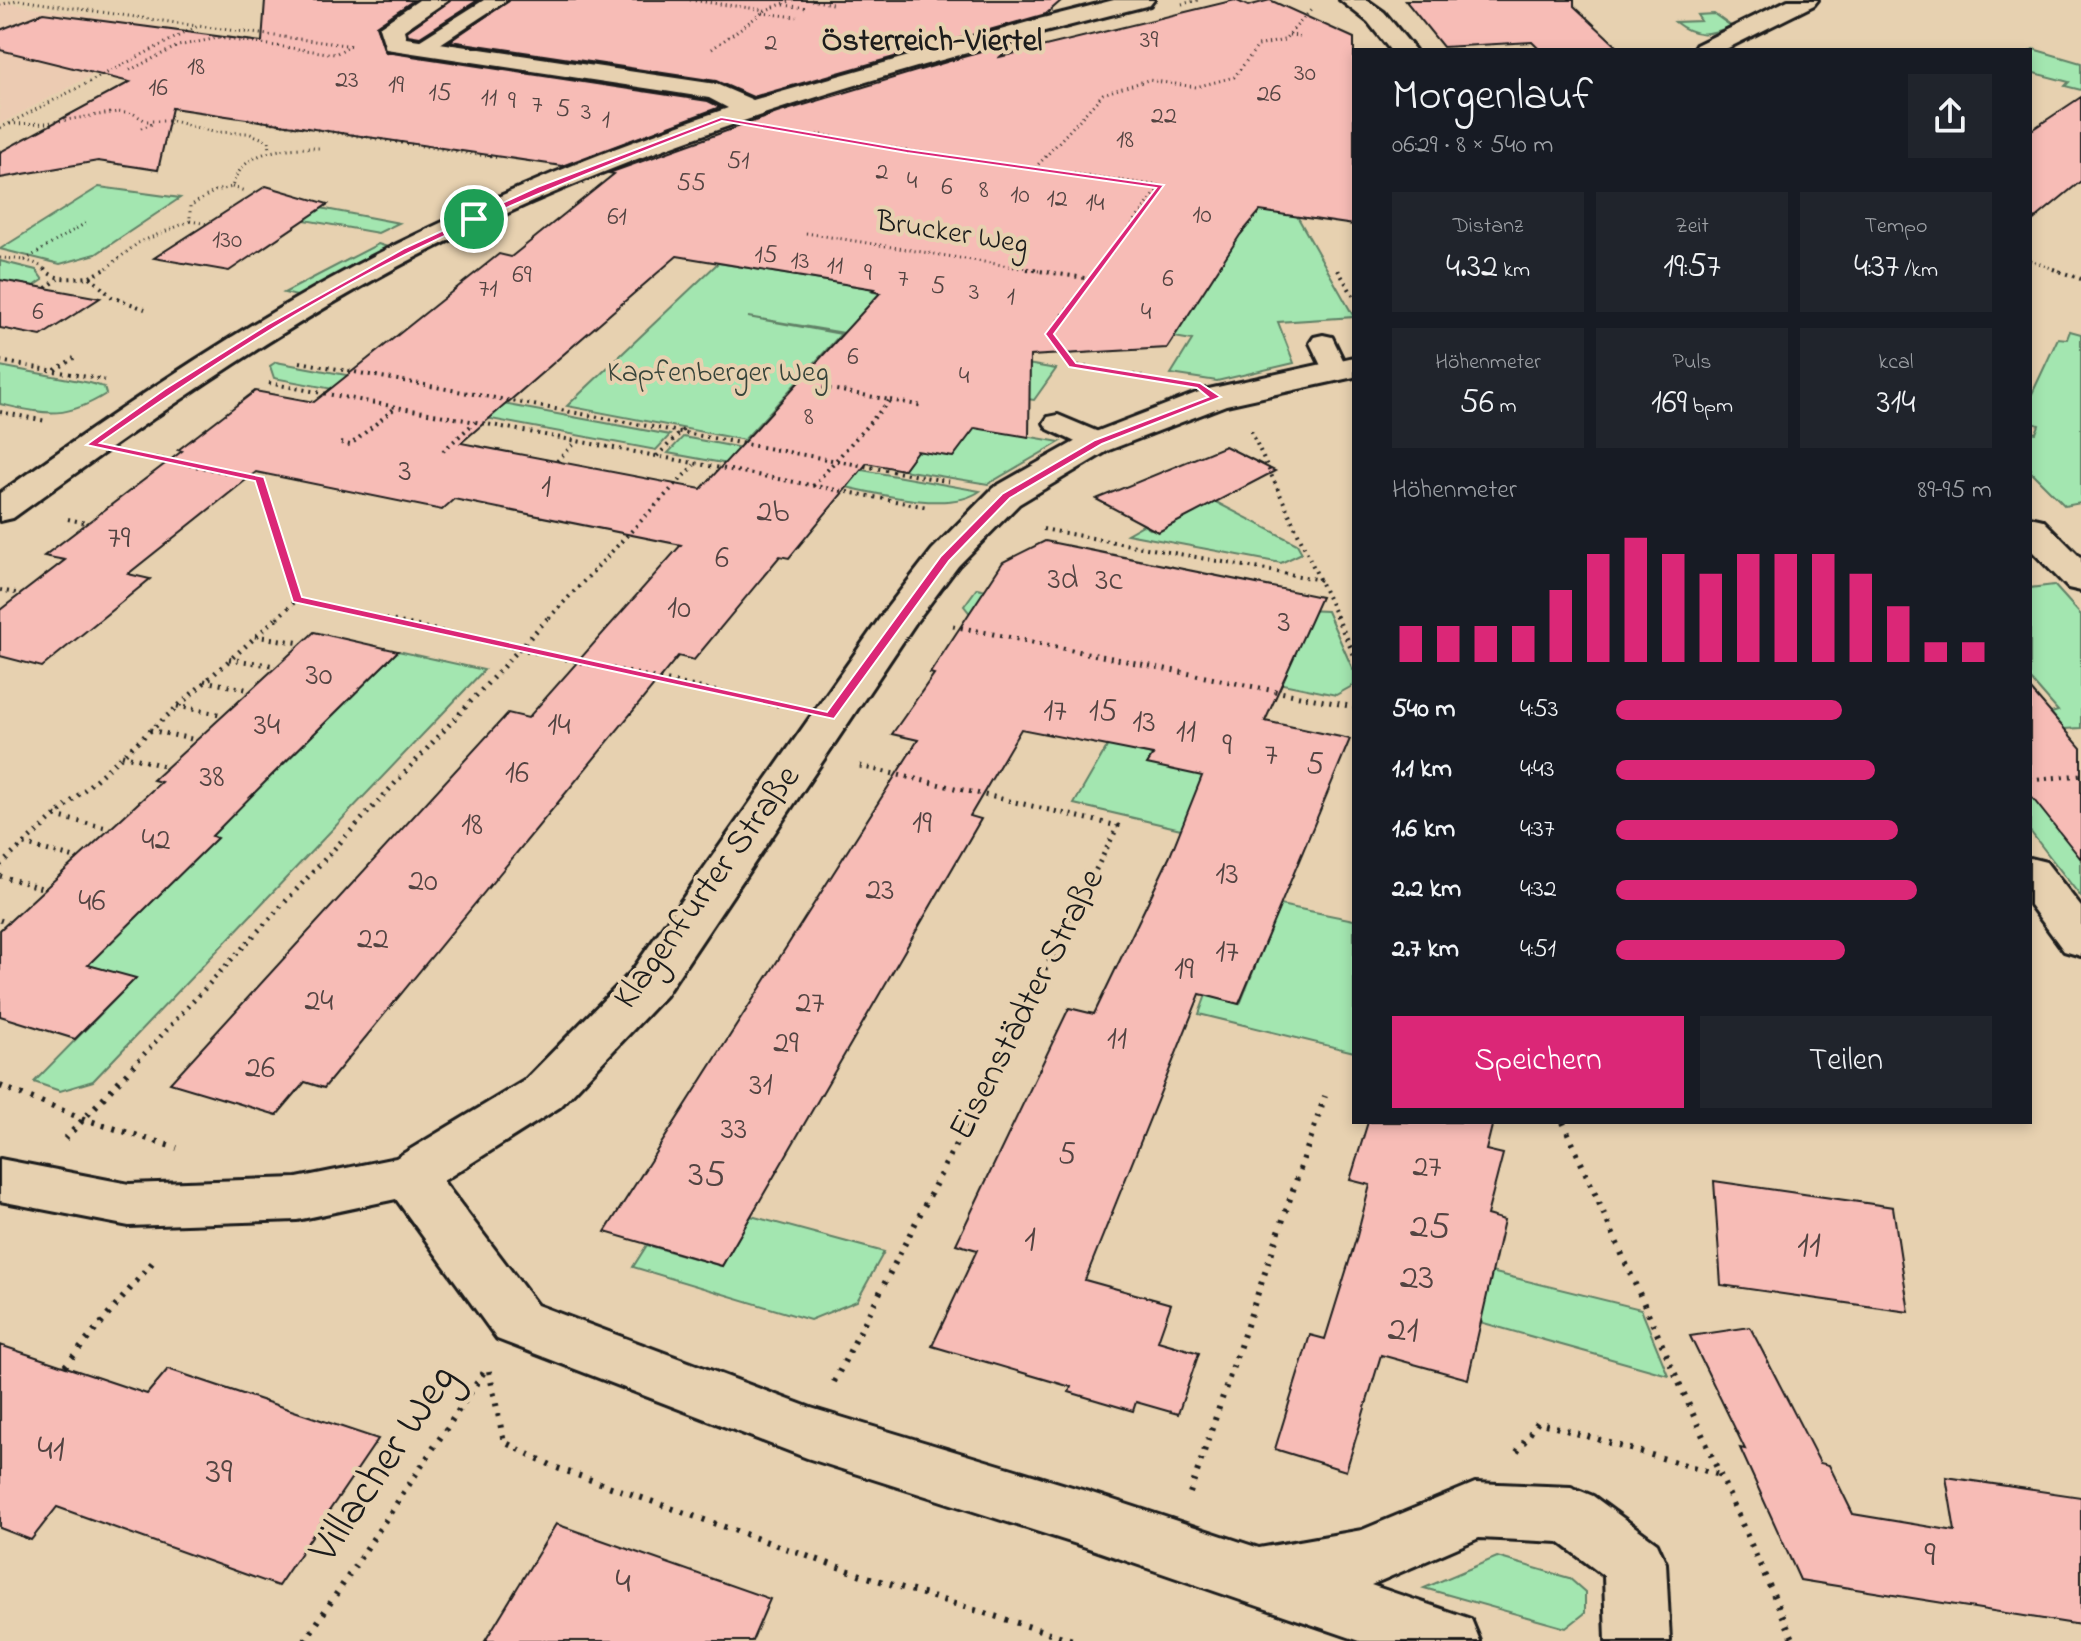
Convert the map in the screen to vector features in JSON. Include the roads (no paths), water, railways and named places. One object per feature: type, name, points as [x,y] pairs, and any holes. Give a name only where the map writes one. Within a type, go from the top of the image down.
[{"type":"street","points":[[436,0],[393,36],[421,48],[716,92],[749,108]]},
{"type":"street","points":[[0,510],[168,391],[233,350],[408,250],[583,171],[749,108],[898,63],[1142,0]]},
{"type":"street","points":[[1353,0],[1376,17],[1401,48]]},
{"type":"street","points":[[1709,48],[1806,0]]},
{"type":"street","name":"Klagenfurter Straße","points":[[11,1184],[129,1205],[297,1199],[409,1176],[542,1094],[648,984],[901,616],[945,558],[995,507],[1098,442],[1225,395],[1337,360]]},
{"type":"street","points":[[2073,572],[2081,528]]},
{"type":"street","points":[[2032,530],[2073,572]]},
{"type":"street","points":[[2032,876],[2081,940]]},
{"type":"street","points":[[409,1176],[517,1322],[807,1432],[1171,1547],[1448,1641]]},
{"type":"street","points":[[1260,1577],[1367,1558],[1475,1510],[1571,1515],[1635,1563],[1638,1641]]},
{"type":"lane","points":[[421,48],[497,0]]},
{"type":"lane","points":[[1058,423],[1098,442]]},
{"type":"district","name":"Österreich-Viertel","points":[[932,42]]},
{"type":"park label","name":"Kapfenberger Weg","points":[[718,374]]}]
